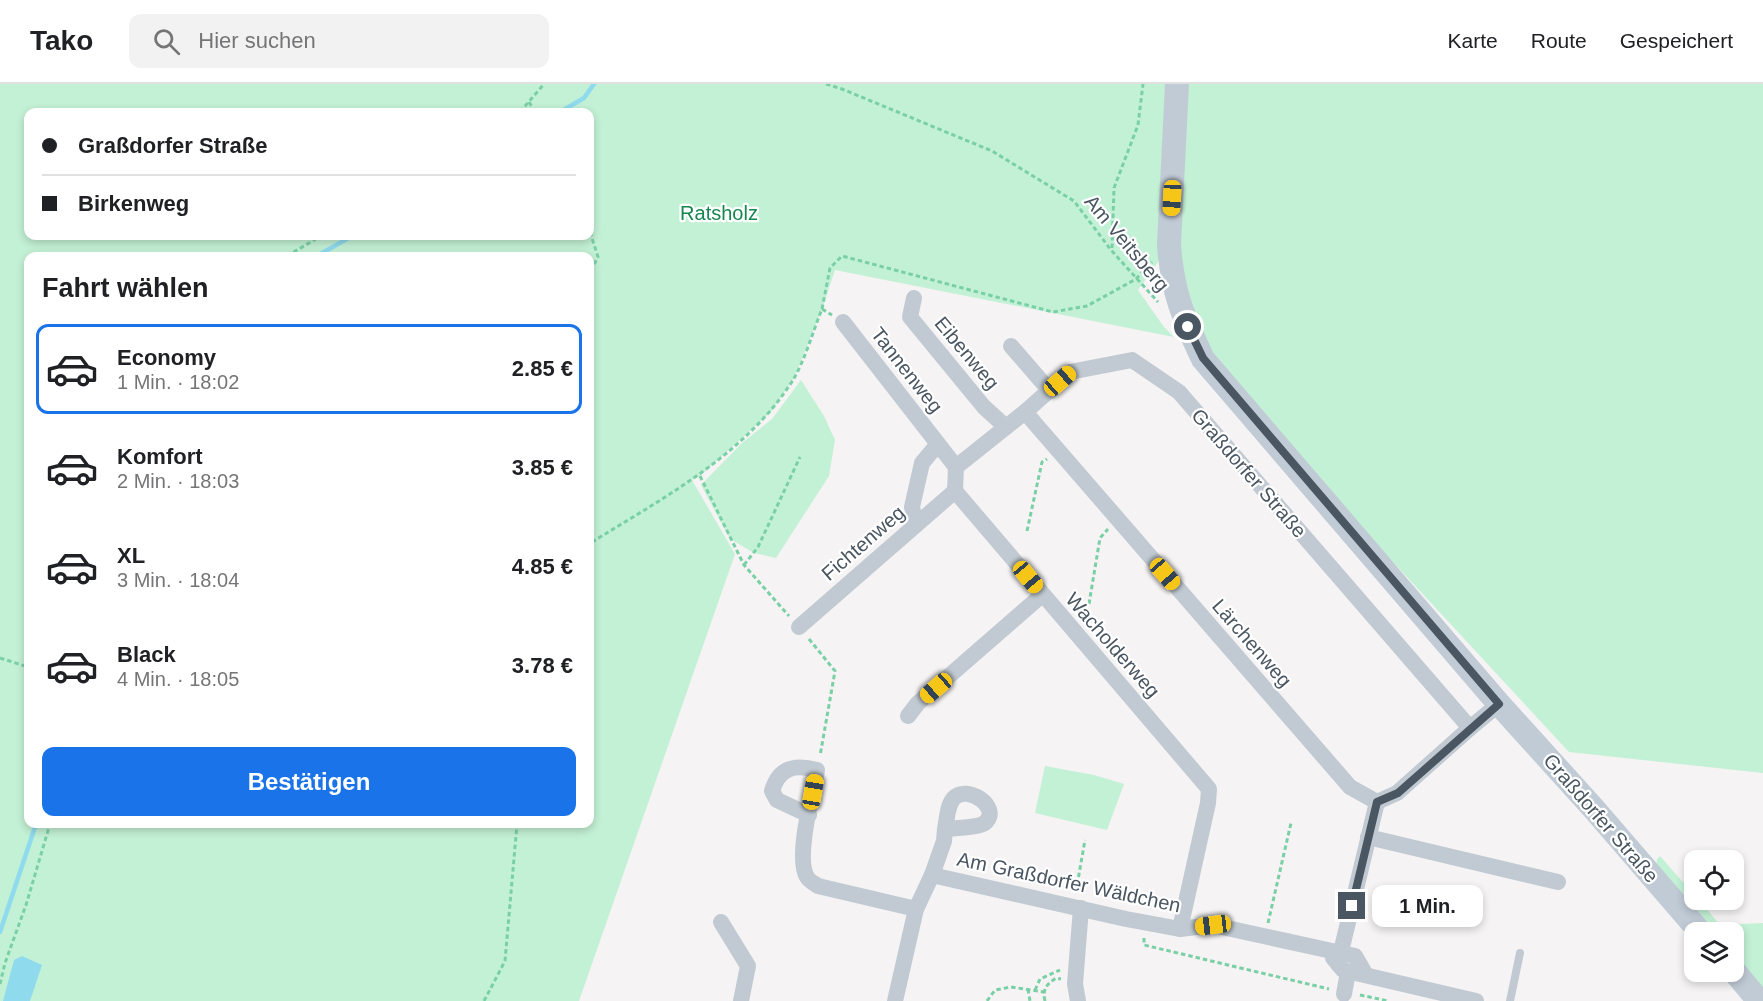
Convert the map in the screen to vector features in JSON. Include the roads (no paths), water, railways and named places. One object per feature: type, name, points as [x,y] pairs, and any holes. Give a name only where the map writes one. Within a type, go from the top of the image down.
[{"type":"street","name":"Graßdorfer Straße","points":[[1177,84],[1169,244],[1174,290],[1203,358],[1499,704],[1692,922]]},
{"type":"street","name":"Eibenweg","points":[[914,298],[910,317],[984,407],[1006,427]]},
{"type":"street","name":"Tannenweg","points":[[843,322],[956,467]]},
{"type":"street","points":[[1011,346],[1050,391]]},
{"type":"street","name":"Graßdorfer Straße","points":[[956,467],[1071,372],[1132,360],[1179,392],[1470,728]]},
{"type":"street","name":"Lärchenweg","points":[[1024,412],[1350,787],[1377,802]]},
{"type":"street","name":"Tannenweg","points":[[916,525],[912,507],[922,463],[939,444]]},
{"type":"street","points":[[955,490],[956,467]]},
{"type":"street","name":"Fichtenweg","points":[[799,627],[955,490]]},
{"type":"street","name":"Wacholderweg","points":[[955,490],[1209,789],[1208,803],[1180,929]]},
{"type":"street","points":[[908,716],[918,703],[1042,595]]},
{"type":"street","points":[[1344,993],[1339,960],[1377,802],[1398,793],[1499,704]]},
{"type":"street","points":[[809,815],[777,800],[772,791],[776,778],[785,771],[803,766],[817,770],[809,815],[802,851],[802,866],[807,879],[818,886],[915,909]]},
{"type":"street","points":[[932,875],[945,829]]},
{"type":"street","points":[[1368,837],[1558,882]]},
{"type":"street","name":"Am Graßdorfer Wäldchen","points":[[895,1001],[915,909],[932,875],[1180,929],[1213,925],[1265,935],[1339,960],[1355,956],[1366,975],[1476,1001]]},
{"type":"street","points":[[1078,1001],[1076,976],[1081,908]]},
{"type":"street","points":[[722,922],[748,966],[741,1001]]},
{"type":"street","points":[[1743,982],[1759,1001]]},
{"type":"lane","points":[[1510,1001],[1520,953]]},
{"type":"water","points":[[22,956],[42,965],[30,1001],[3,1001],[14,960]]},
{"type":"waterway","points":[[567,108],[584,98],[594,84]]},
{"type":"waterway","points":[[324,252],[345,240]]},
{"type":"waterway","points":[[0,932],[35,828]]},
{"type":"park label","name":"Ratsholz","points":[[719,213]]}]
